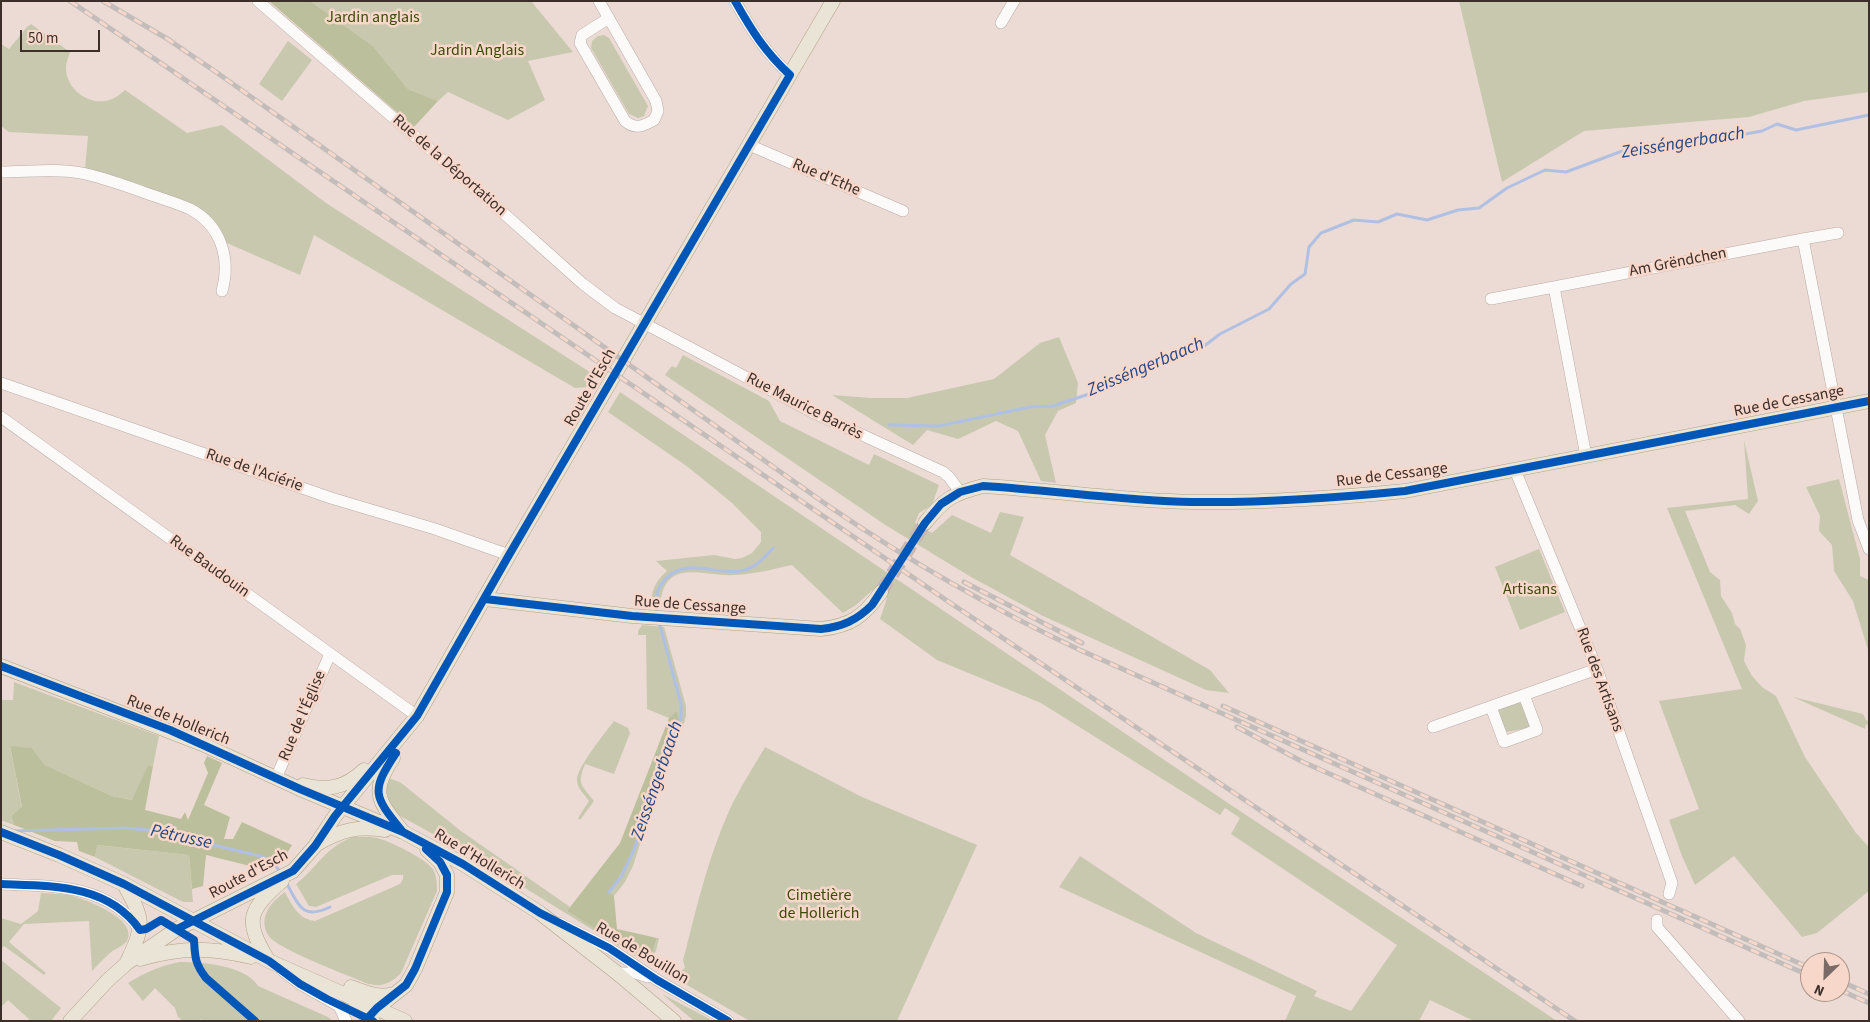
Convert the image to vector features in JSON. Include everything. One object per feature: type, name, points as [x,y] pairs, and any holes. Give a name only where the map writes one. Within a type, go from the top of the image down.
[{"type":"main road","name":"Route d'Esch","points":[[70,1021],[108,980],[127,963],[192,920],[274,883],[293,871],[315,846],[342,807],[417,716],[833,1]]},
{"type":"main road","name":"Rue de Cessange","points":[[925,523],[941,504],[960,492],[983,486],[1150,501],[1226,502],[1344,497],[1405,491],[1869,401]]},
{"type":"main road","name":"Rue de Cessange","points":[[485,599],[658,618],[821,629],[835,628],[861,616],[881,592]]},
{"type":"main road","name":"Rue de Hollerich","points":[[1,666],[170,730],[342,807],[403,832]]},
{"type":"main road","name":"Route d'Esch","points":[[276,778],[315,788],[328,788],[348,783],[361,774],[417,716]]},
{"type":"main road","points":[[370,1017],[406,985],[413,974],[441,909],[448,885],[447,875],[440,862],[403,832],[383,807],[379,796],[382,774],[408,734],[417,716]]},
{"type":"main road","points":[[315,846],[333,835],[358,828],[403,832]]},
{"type":"main road","points":[[1,832],[124,884],[269,961],[353,998],[370,1017],[405,1021]]},
{"type":"main road","name":"Rue d'Hollerich","points":[[403,832],[463,864],[540,913],[617,973],[674,1021]]},
{"type":"main road","points":[[269,961],[254,932],[253,919],[260,901],[274,883]]},
{"type":"main road","points":[[124,884],[139,911],[140,930],[137,943],[127,963]]},
{"type":"main road","points":[[127,963],[177,950],[194,948],[215,950],[318,973],[373,995],[384,997],[397,993]]},
{"type":"street","name":"Rue de la Déportation","points":[[258,1],[583,284],[614,308],[644,325]]},
{"type":"street","points":[[599,1],[609,18],[656,101],[658,111],[654,120],[639,127],[631,126],[625,121],[580,43],[582,35],[609,18]]},
{"type":"street","points":[[735,1],[760,43],[776,63],[790,75]]},
{"type":"street","points":[[1001,23],[1014,1]]},
{"type":"street","name":"Rue d'Ethe","points":[[749,145],[903,211]]},
{"type":"street","points":[[1,172],[81,172],[110,180],[191,210],[213,229],[224,249],[226,268],[222,291]]},
{"type":"street","name":"Am Grëndchen","points":[[1491,299],[1838,233]]},
{"type":"street","points":[[1803,240],[1858,520],[1869,549]]},
{"type":"street","points":[[1554,287],[1586,456]]},
{"type":"street","name":"Rue Maurice Barrès","points":[[644,325],[812,412],[943,472],[949,476],[960,492]]},
{"type":"street","name":"Rue de l'Aciérie","points":[[1,383],[331,498],[436,529],[509,555]]},
{"type":"street","name":"Rue Baudouin","points":[[1,416],[417,716]]},
{"type":"street","name":"Rue des Artisans","points":[[1515,470],[1597,669],[1672,883],[1669,894]]},
{"type":"street","name":"Rue de l'Église","points":[[276,778],[330,654]]},
{"type":"street","points":[[1433,727],[1597,669]]},
{"type":"street","points":[[1491,706],[1504,742],[1537,730],[1524,695]]},
{"type":"street","points":[[1,884],[47,886],[91,894],[110,902],[130,916],[140,930]]},
{"type":"street","name":"Rue de Bouillon","points":[[540,913],[609,948],[656,980],[728,1021]]},
{"type":"street","points":[[1657,920],[1657,927],[1739,1021]]},
{"type":"street","points":[[269,961],[300,984],[339,1006],[346,1021]]},
{"type":"street","name":"Rue de Bouillon","points":[[617,973],[635,973],[656,980]]},
{"type":"green space","points":[[269,1],[310,1],[373,46],[408,89],[438,101],[414,127]]},
{"type":"green space","name":"Jardin Anglais","points":[[310,1],[531,1],[573,52],[528,61],[545,100],[508,120],[448,92],[438,101],[408,89],[373,46]]},
{"type":"green space","points":[[1459,1],[1869,1],[1869,92],[1804,101],[1749,117],[1584,131],[1502,182]]},
{"type":"green space","points":[[31,24],[70,52],[66,65],[67,75],[70,83],[81,95],[88,99],[104,101],[114,98],[125,90],[187,133],[222,125],[326,203],[596,376],[589,387],[575,388],[314,235],[300,275],[220,240],[206,221],[85,169],[88,136],[9,132],[1,126],[1,44],[9,49]]},
{"type":"green space","points":[[604,35],[609,38],[648,106],[644,116],[638,118],[629,114],[591,48],[592,41],[598,36]]},
{"type":"green space","points":[[288,41],[312,60],[282,101],[259,84]]},
{"type":"green space","points":[[1059,337],[1078,383],[1076,403],[1058,411],[1045,435],[1056,483],[1041,481],[1018,431],[996,421],[958,439],[927,430],[913,445],[832,395],[907,398],[994,379],[1040,343]]},
{"type":"green space","points":[[683,355],[769,401],[780,421],[869,465],[874,454],[939,485],[932,505],[919,513],[915,523],[932,533],[952,515],[991,533],[1000,512],[1024,517],[1010,555],[1210,670],[1229,693],[1206,690],[1043,616],[971,577],[887,526],[665,375],[672,366],[676,368]]},
{"type":"green space","points":[[620,392],[1228,803],[1557,1021],[1474,1021],[1430,1000],[1419,1021],[1285,1021],[1296,996],[1059,887],[1080,856],[1196,933],[1317,991],[1314,996],[1351,1011],[1397,945],[1231,834],[1240,818],[1225,808],[1220,815],[1041,703],[937,660],[880,619],[887,598],[875,588],[856,605],[843,613],[792,565],[735,575],[687,573],[677,575],[669,580],[663,590],[660,606],[650,606],[655,586],[667,571],[656,561],[714,555],[735,559],[742,558],[752,553],[761,542],[761,532],[732,503],[688,467],[608,412]]},
{"type":"green space","points":[[1744,440],[1758,501],[1749,514],[1735,505],[1685,511],[1710,572],[1720,580],[1721,596],[1732,613],[1735,624],[1740,629],[1746,645],[1744,661],[1752,676],[1762,687],[1776,696],[1805,757],[1856,833],[1869,847],[1869,891],[1817,933],[1802,937],[1734,856],[1695,885],[1669,820],[1699,809],[1659,701],[1742,689],[1667,508],[1748,499]]},
{"type":"green space","points":[[1839,479],[1860,559],[1860,576],[1869,580],[1869,653],[1853,601],[1834,571],[1832,545],[1819,531],[1820,516],[1806,487]]},
{"type":"green space","name":"Artisans","points":[[1539,549],[1565,612],[1520,630],[1495,567]]},
{"type":"green space","points":[[642,625],[664,627],[686,706],[686,716],[682,730],[677,712],[669,718],[647,709],[646,635],[638,635]]},
{"type":"green space","points":[[14,682],[159,736],[153,766],[148,765],[133,800],[112,796],[45,765],[32,748],[10,747],[22,808],[11,816],[14,825],[1,820],[1,700],[13,700]]},
{"type":"green space","points":[[1793,697],[1863,714],[1866,720],[1869,721],[1869,726],[1866,724],[1865,729]]},
{"type":"green space","points":[[1518,702],[1524,705],[1530,725],[1527,728],[1507,732],[1503,730],[1497,711],[1499,708]]},
{"type":"green space","points":[[677,711],[682,730],[668,756],[665,755],[643,826],[628,860],[609,892],[614,896],[617,929],[657,938],[653,950],[645,960],[567,911],[620,843],[669,718]]},
{"type":"green space","points":[[614,721],[628,728],[630,733],[614,774],[585,764],[581,780],[583,787],[594,801],[580,820],[578,818],[589,801],[578,786],[578,775],[598,742]]},
{"type":"green space","points":[[10,746],[32,748],[45,765],[112,796],[132,800],[148,765],[153,766],[145,810],[181,819],[185,812],[188,820],[208,773],[204,763],[207,756],[222,763],[204,805],[230,817],[224,839],[233,839],[242,822],[292,845],[284,858],[266,870],[206,855],[203,886],[192,889],[189,855],[97,845],[95,857],[79,851],[77,842],[55,841],[14,825],[11,816],[22,807]]},
{"type":"green space","name":"Cimetière de Hollerich","points":[[765,747],[862,797],[977,845],[897,1021],[750,1021],[673,977],[685,968],[683,960],[694,916],[709,863],[722,828],[737,795]]},
{"type":"green space","points":[[665,755],[668,756],[633,866],[625,882],[614,896],[609,892],[621,877]]},
{"type":"green space","points":[[388,778],[400,782],[461,831],[570,907],[567,911],[645,959],[653,950],[657,938],[659,938],[656,951],[648,961],[643,961],[470,854],[400,816],[389,805],[386,786]]},
{"type":"green space","points":[[353,837],[377,838],[406,850],[428,864],[434,871],[436,879],[437,891],[401,973],[393,980],[381,985],[366,983],[298,954],[274,941],[268,935],[265,928],[265,916],[271,905],[285,892],[300,914],[309,920],[315,921],[400,884],[403,875],[392,875],[316,907],[309,906],[296,884],[335,846]]},
{"type":"green space","points":[[96,845],[189,855],[193,902],[183,902],[95,857]]},
{"type":"green space","points":[[41,893],[72,896],[101,907],[120,919],[126,926],[129,933],[127,941],[111,952],[92,971],[89,921],[24,924],[9,942],[46,973],[44,975],[4,946],[1,949],[1,918],[21,924],[38,911]]},
{"type":"green space","points":[[1,960],[61,1008],[51,1021],[31,1021],[8,1000],[1,1007]]},
{"type":"green space","points":[[179,962],[210,964],[234,969],[244,973],[258,986],[328,1017],[333,1021],[203,1021],[201,1019],[200,1021],[183,1021],[178,1017],[175,1008],[155,988],[143,1001],[128,983],[152,970]]},
{"type":"green space","points":[[662,994],[710,1019],[710,1021],[694,1021]]},
{"type":"waterway","name":"Zeisséngerbaach","points":[[889,425],[939,426],[1030,407],[1053,406],[1116,385],[1173,359],[1199,350],[1220,334],[1269,309],[1291,284],[1305,274],[1309,247],[1321,233],[1354,220],[1378,222],[1397,214],[1427,220],[1458,210],[1479,208],[1507,188],[1545,170],[1566,172],[1625,150],[1680,146],[1762,131],[1777,124],[1796,130],[1869,115]]},
{"type":"waterway","name":"Zeisséngerbaach","points":[[657,613],[656,597],[662,583],[673,573],[688,568],[726,572],[745,570],[758,563],[773,548]]},
{"type":"waterway","name":"Zeisséngerbaach","points":[[609,892],[621,877],[634,850],[665,755],[681,717],[681,704],[659,622]]},
{"type":"waterway","name":"Pétrusse","points":[[14,831],[124,828],[149,830],[260,856],[272,862],[280,872]]},
{"type":"waterway","name":"Pétrusse","points":[[286,882],[298,903],[307,911],[321,911],[330,907]]},
{"type":"tunnel","points":[[881,592],[925,523]]},
{"type":"railway","points":[[70,1],[949,602],[1575,1021]]},
{"type":"railway","points":[[103,1],[171,41]]},
{"type":"railway","points":[[166,38],[830,507],[952,583],[1015,618],[1080,650],[1800,972]]},
{"type":"railway","points":[[964,582],[1082,643]]},
{"type":"railway","points":[[1223,706],[1800,964]]},
{"type":"railway","points":[[1237,727],[1303,762],[1582,886]]},
{"type":"railway","points":[[1850,985],[1869,994]]},
{"type":"railway","points":[[1850,994],[1869,1003]]},
{"type":"cycle path","points":[[177,929],[293,871],[315,846],[335,816],[417,716],[790,75],[760,41],[735,1]]},
{"type":"cycle path","points":[[485,599],[632,616],[829,628],[849,622],[861,615],[872,605],[925,523],[941,504],[960,492],[983,486],[1140,500],[1192,502],[1245,502],[1405,491],[1869,401]]},
{"type":"cycle path","points":[[1,666],[170,730],[300,789],[403,832],[463,864],[540,913],[609,948],[657,980],[728,1021]]},
{"type":"cycle path","points":[[396,753],[382,777],[379,794],[386,810],[402,831]]},
{"type":"cycle path","points":[[1,832],[124,884],[269,961],[300,984],[327,999],[373,1021]]},
{"type":"cycle path","points":[[365,1021],[377,1008],[406,985],[415,969],[447,892],[447,875],[440,862],[426,849]]},
{"type":"cycle path","points":[[1,884],[59,887],[78,890],[112,904],[127,915],[140,930],[146,929],[161,920],[194,940],[196,960],[206,978],[255,1021]]},
{"type":"park label","name":"Jardin anglais","points":[[373,18]]}]
